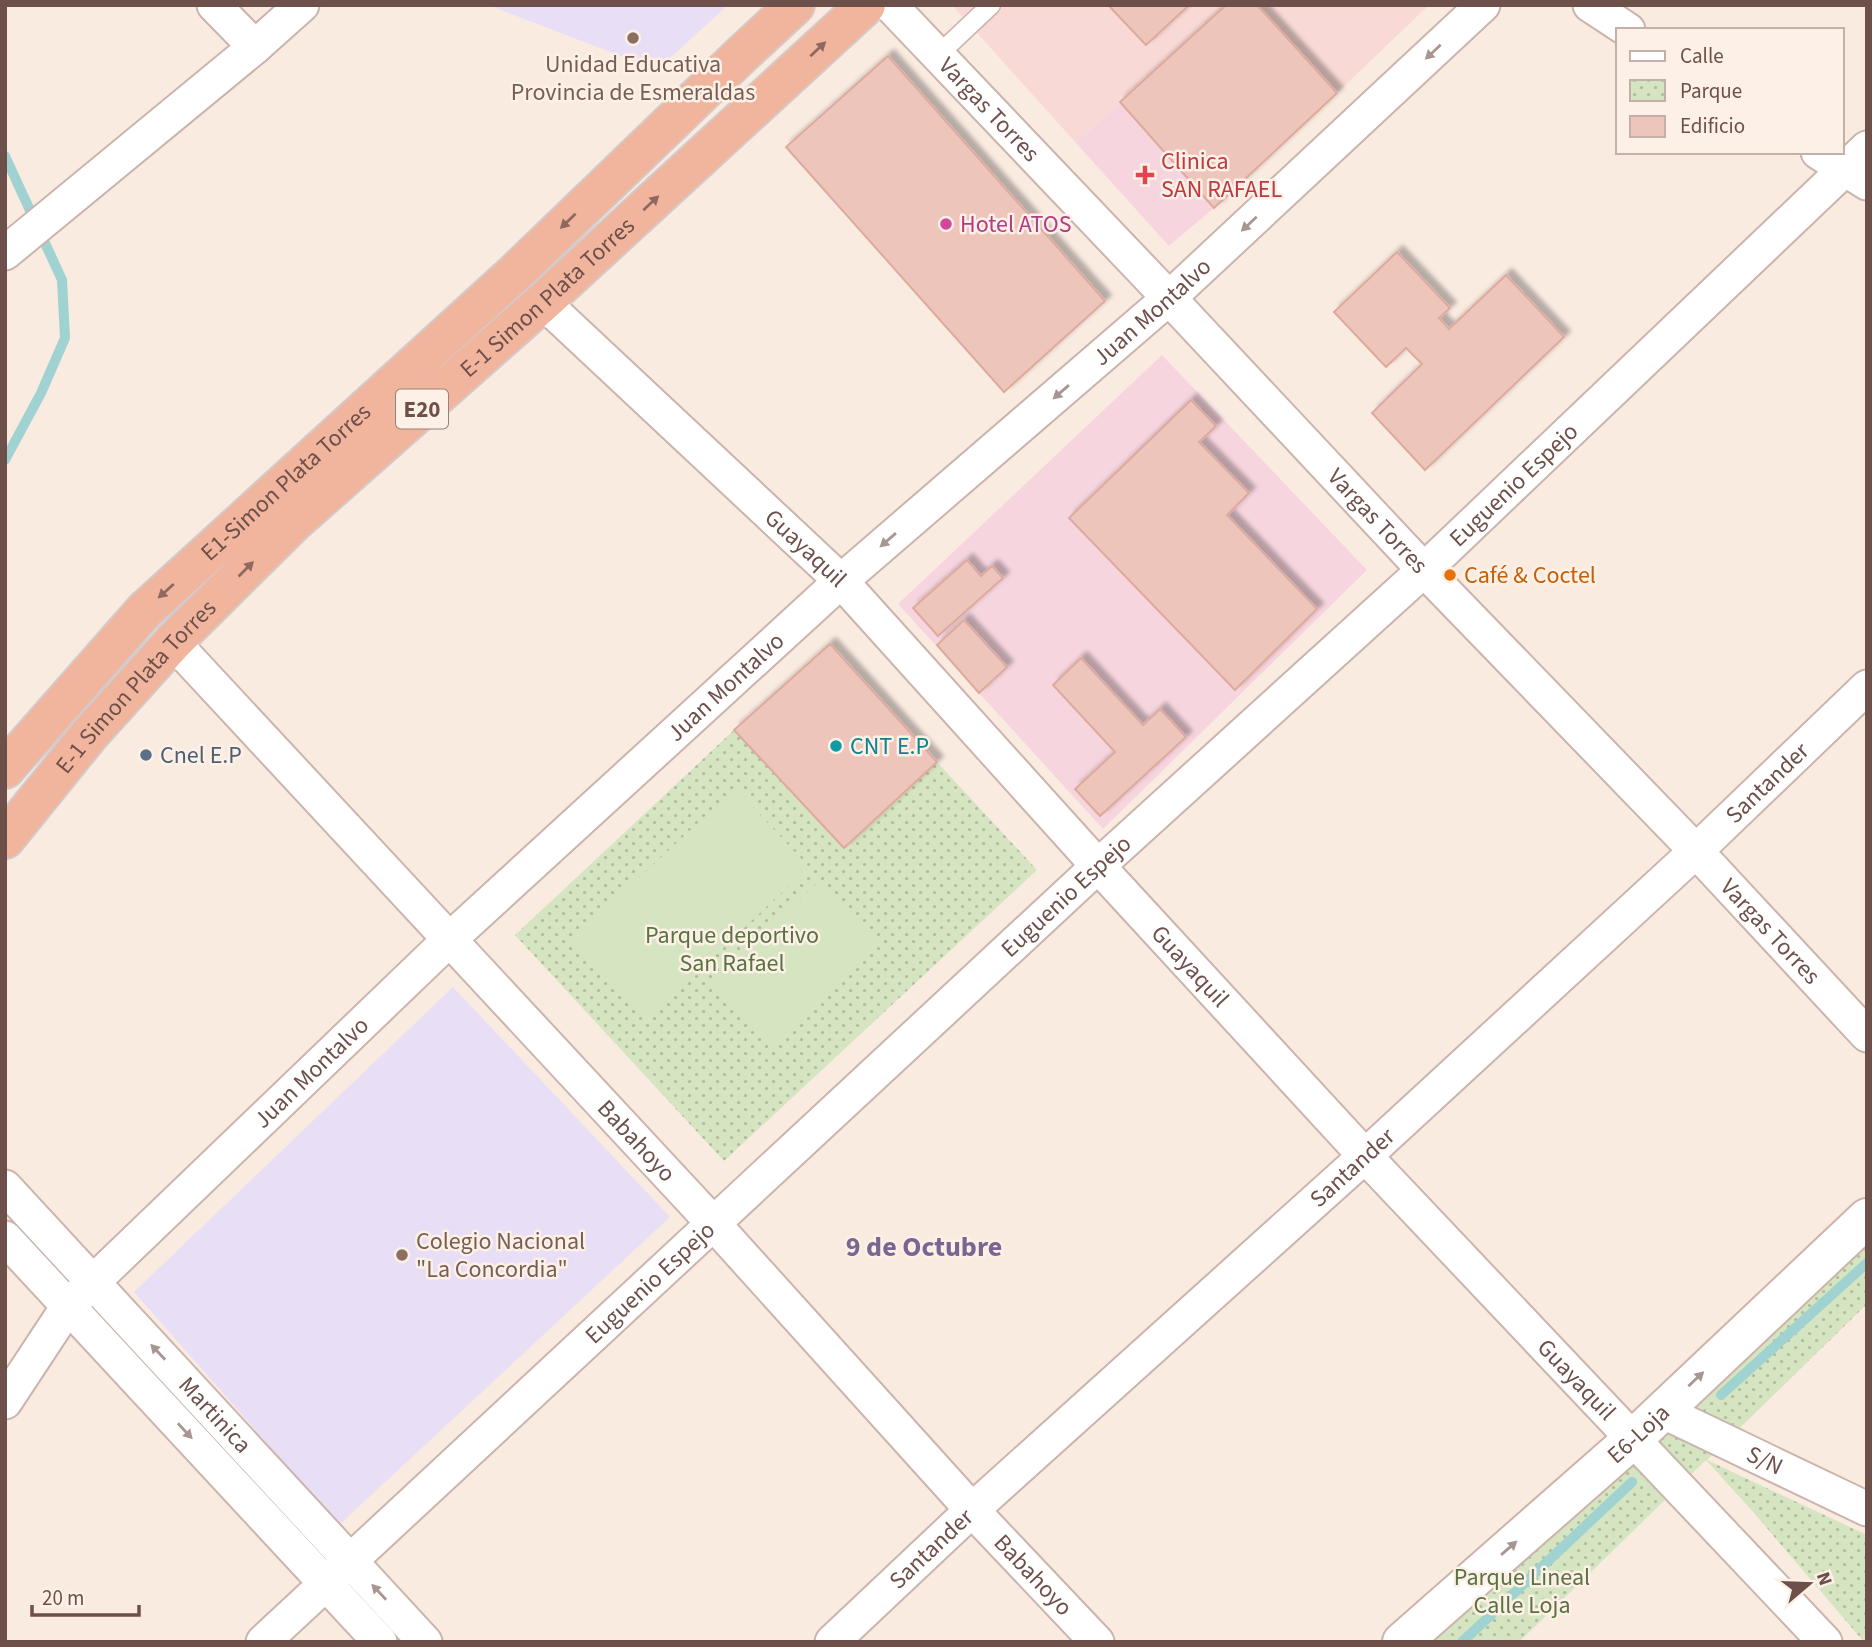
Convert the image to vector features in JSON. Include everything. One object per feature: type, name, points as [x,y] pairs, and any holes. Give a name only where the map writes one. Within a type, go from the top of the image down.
[{"type":"highway","name":"E1-Simon Plata Torres","points":[[5,769],[144,611],[516,272],[795,5]]},
{"type":"highway","name":"E-1 Simon Plata Torres","points":[[5,839],[89,735],[173,642],[293,523],[543,302],[866,5]]},
{"type":"main road","name":"E6-Loja","points":[[1402,1642],[1633,1439],[1867,1218]]},
{"type":"street","points":[[215,5],[255,47]]},
{"type":"street","points":[[5,253],[255,47],[302,5]]},
{"type":"street","name":"Vargas Torres","points":[[890,5],[1424,570],[1696,851],[1867,1035]]},
{"type":"street","name":"Juan Montalvo","points":[[5,1402],[69,1305],[450,939],[841,581],[1169,298],[1483,5]]},
{"type":"street","points":[[1590,5],[1625,28]]},
{"type":"street","name":"Euguenio Espejo","points":[[263,1642],[1097,866],[1424,570],[1849,163]]},
{"type":"street","name":"Guayaquil","points":[[543,302],[841,581],[1097,866],[1365,1156],[1825,1642]]},
{"type":"street","name":"Babahoyo","points":[[173,642],[713,1223],[972,1510],[1097,1642]]},
{"type":"street","name":"Santander","points":[[832,1642],[972,1510],[1365,1156],[1696,851],[1867,687]]},
{"type":"street","name":"Martinica","points":[[5,1187],[425,1642]]},
{"type":"street","name":"Martinica","points":[[5,1238],[380,1642]]},
{"type":"street","name":"S/N","points":[[1662,1411],[1867,1508]]},
{"type":"lane","points":[[938,55],[991,5]]},
{"type":"shaded area","name":"Unidad Educativa Provincia de Esmeraldas","points":[[488,5],[728,5],[657,70]]},
{"type":"shaded area","points":[[952,5],[1226,5],[1076,143]]},
{"type":"shaded area","points":[[1257,5],[1429,5],[1337,93]]},
{"type":"shaded area","name":"Clinica SAN RAFAEL","points":[[1120,102],[1214,208],[1169,246],[1076,143]]},
{"type":"shaded area","points":[[1162,355],[1367,570],[1103,829],[898,604]]},
{"type":"shaded area","name":"Colegio Nacional \"La Concordia\"","points":[[453,987],[670,1217],[339,1525],[134,1292]]},
{"type":"green space","name":"Parque deportivo San Rafael","points":[[734,730],[844,848],[937,762],[1037,870],[724,1161],[515,935]]},
{"type":"green space","points":[[735,788],[809,867],[647,1019],[573,940]]},
{"type":"green space","points":[[818,882],[878,945],[772,1047],[712,984]]},
{"type":"green space","name":"Parque Lineal Calle Loja","points":[[1867,1219],[1867,1304],[1707,1460],[1867,1535],[1867,1642],[1864,1642],[1706,1460],[1519,1642],[1417,1642]]},
{"type":"building","points":[[1108,5],[1186,5],[1187,7],[1146,45]]},
{"type":"building","points":[[1226,5],[1257,5],[1337,93],[1214,208],[1120,102]]},
{"type":"building","name":"Hotel ATOS","points":[[888,56],[1105,301],[1004,392],[786,147]]},
{"type":"building","points":[[1397,252],[1450,308],[1439,318],[1449,329],[1506,275],[1564,337],[1425,470],[1372,413],[1422,364],[1406,348],[1386,367],[1334,312]]},
{"type":"building","points":[[1191,400],[1216,426],[1199,442],[1249,493],[1227,515],[1317,609],[1235,690],[1069,518]]},
{"type":"building","points":[[967,560],[981,576],[992,566],[1003,578],[938,636],[913,608]]},
{"type":"building","points":[[964,620],[1007,667],[979,693],[937,645]]},
{"type":"building","name":"CNT E.P","points":[[830,644],[937,762],[844,848],[734,730]]},
{"type":"building","points":[[1081,658],[1143,725],[1160,709],[1186,737],[1100,816],[1075,789],[1115,752],[1053,685]]},
{"type":"waterway","points":[[5,156],[62,280],[65,338],[41,393],[5,460]]},
{"type":"waterway","points":[[1721,1395],[1867,1263]]},
{"type":"waterway","points":[[1462,1642],[1632,1482]]},
{"type":"place","name":"Unidad Educativa Provincia de Esmeraldas","points":[[633,38]]},
{"type":"place","name":"Clinica SAN RAFAEL","points":[[1145,175]]},
{"type":"place","name":"Hotel ATOS","points":[[946,224]]},
{"type":"place","name":"Café & Coctel","points":[[1450,575]]},
{"type":"place","name":"CNT E.P","points":[[836,746]]},
{"type":"place","name":"Cnel E.P","points":[[146,755]]},
{"type":"place","name":"Colegio Nacional \"La Concordia\"","points":[[402,1255]]},
{"type":"district","name":"9 de Octubre","points":[[924,1246]]}]
